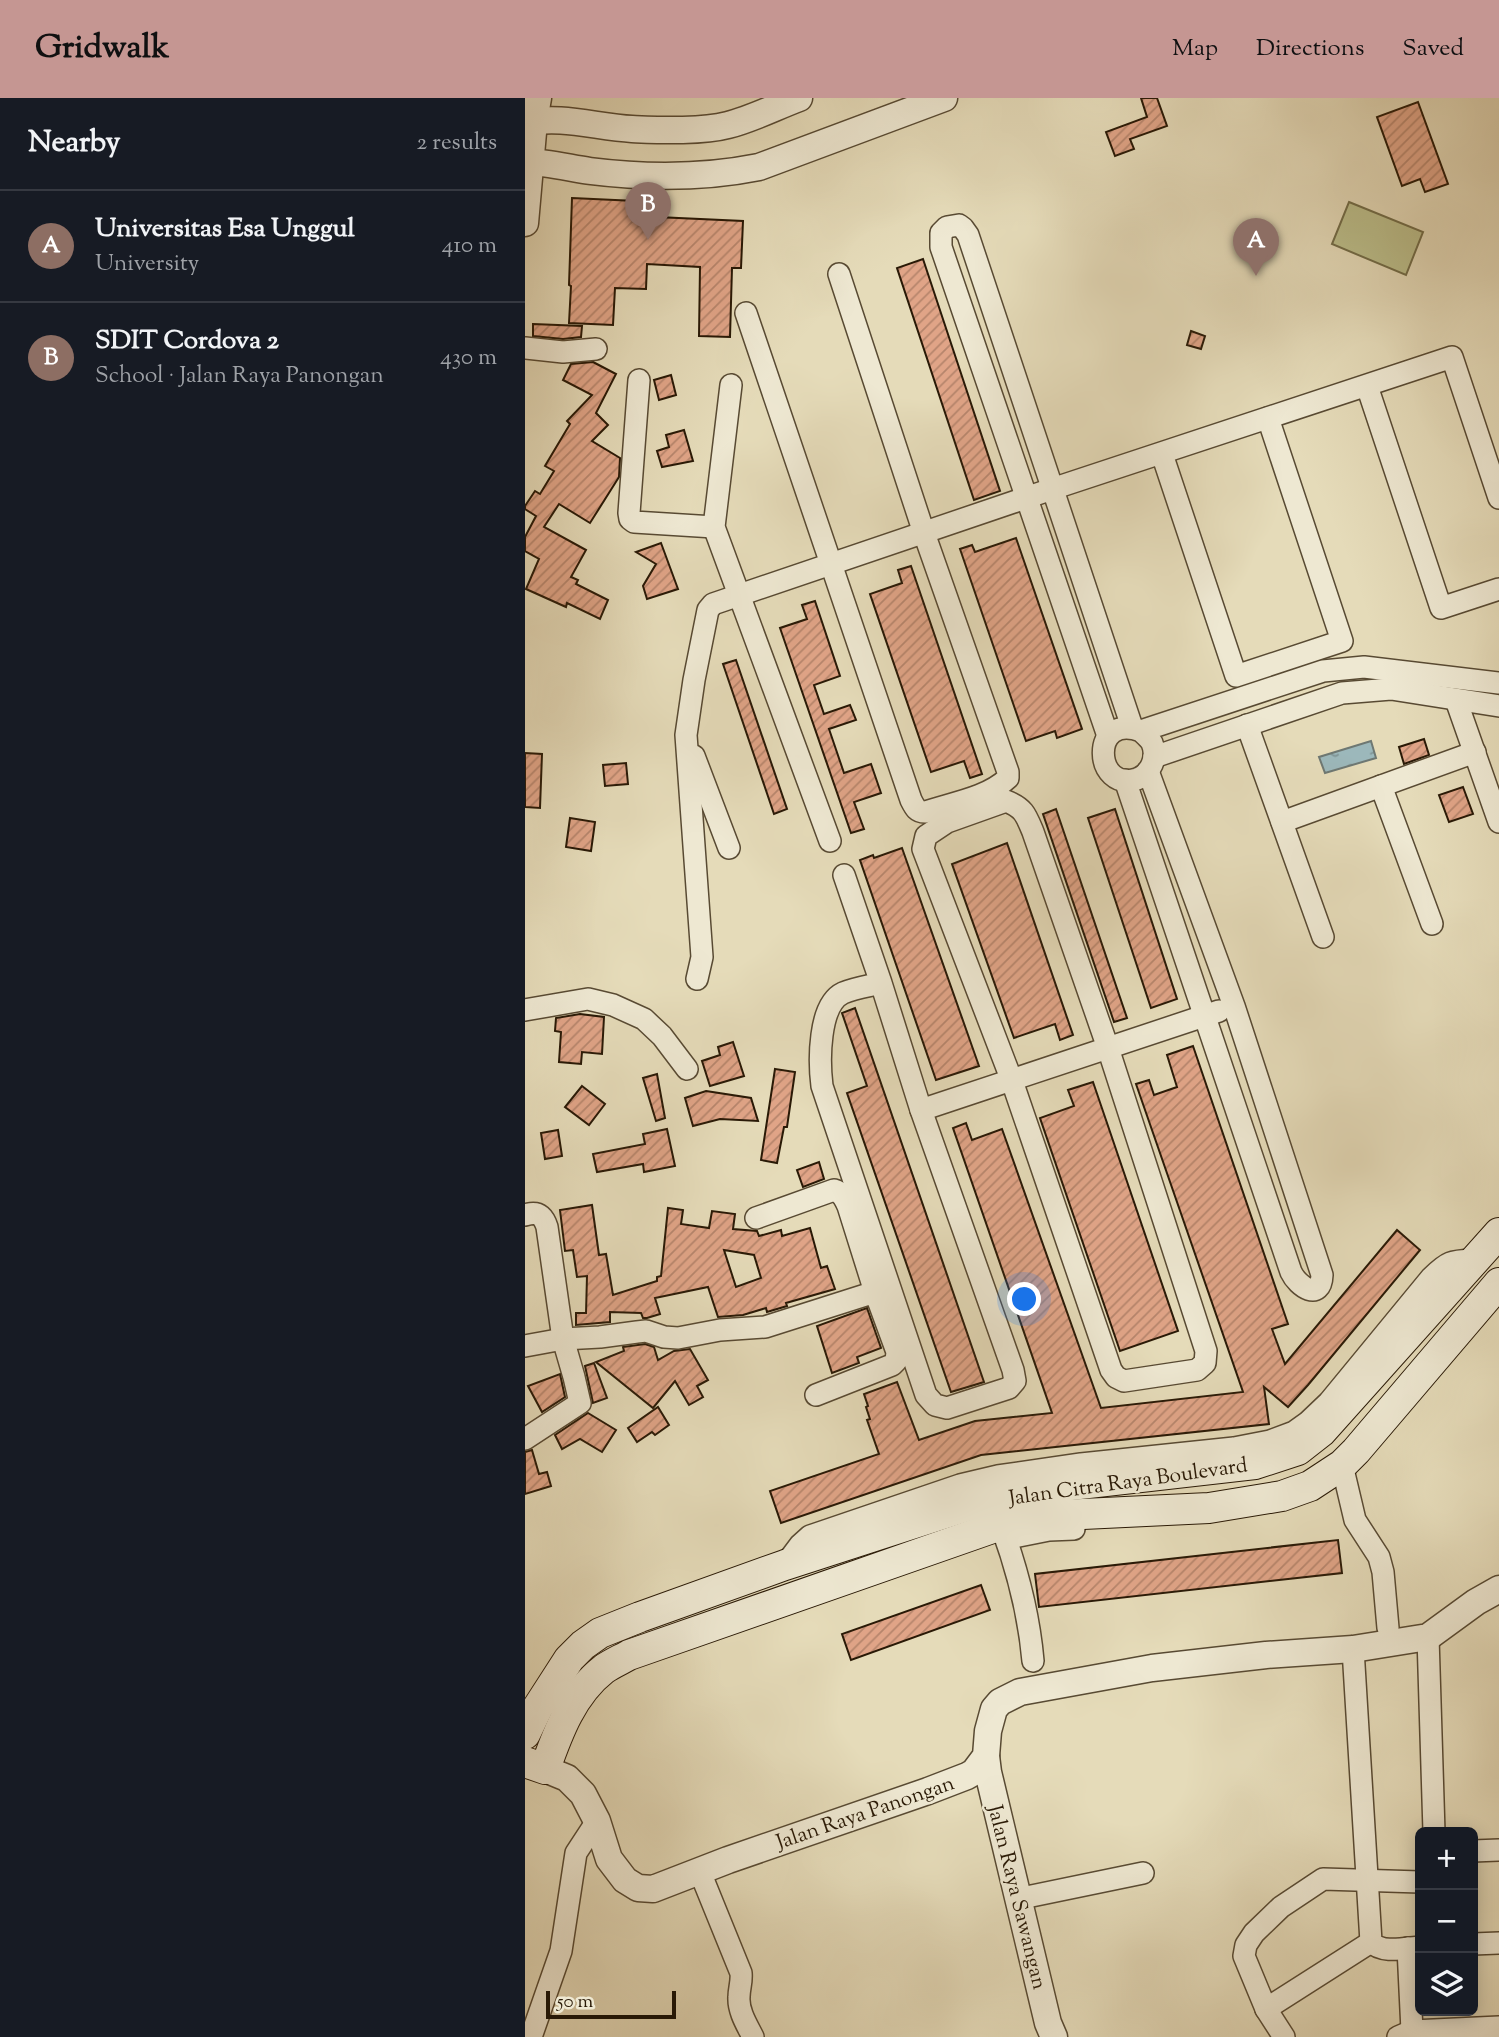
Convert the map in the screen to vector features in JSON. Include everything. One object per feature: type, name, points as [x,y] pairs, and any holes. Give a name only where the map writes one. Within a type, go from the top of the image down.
[{"type":"main road","name":"Jalan Citra Raya Boulevard","points":[[525,1734],[538,1707],[569,1659],[600,1633],[785,1565],[863,1529],[964,1495],[1021,1492],[1065,1476],[1170,1464],[1255,1464],[1272,1450],[1299,1450],[1321,1432],[1334,1407],[1397,1333],[1499,1233]]},
{"type":"main road","name":"Jalan Citra Raya Boulevard","points":[[535,1766],[584,1687],[605,1668],[629,1655],[839,1582],[1003,1532],[1041,1516],[1171,1516],[1282,1496],[1310,1486],[1335,1470],[1499,1283]]},
{"type":"street","points":[[525,223],[532,114],[629,129],[684,129],[726,126],[799,98]]},
{"type":"street","points":[[528,162],[637,175],[734,172],[759,167],[944,98]]},
{"type":"street","points":[[1108,736],[941,247],[941,233],[947,228],[959,225],[968,235],[1052,489],[1136,729],[1152,742],[1151,764],[1322,1275],[1322,1282],[1312,1289],[1304,1288],[1295,1281],[1291,1272],[1125,780]]},
{"type":"street","points":[[745,313],[915,808],[925,812],[983,794],[1002,784],[1008,778],[1008,772],[924,533],[839,274]]},
{"type":"street","points":[[525,348],[563,352],[596,349]]},
{"type":"street","points":[[697,979],[702,957],[685,735],[708,610],[713,604],[1452,357],[1499,498]]},
{"type":"street","points":[[639,380],[630,519],[634,522],[714,527]]},
{"type":"street","points":[[731,385],[714,527],[830,841]]},
{"type":"street","points":[[1367,386],[1441,608],[1499,589]]},
{"type":"street","points":[[1162,454],[1235,676],[1331,645],[1342,640],[1268,418]]},
{"type":"street","points":[[1499,683],[1364,667],[1324,671],[1136,729],[1119,729],[1108,736],[1102,749],[1103,763],[1112,775],[1125,780],[1137,778],[1151,764],[1247,725],[1342,693],[1391,690],[1499,706]]},
{"type":"street","points":[[1456,700],[1499,822]]},
{"type":"street","points":[[1247,725],[1323,937]]},
{"type":"street","points":[[685,735],[729,848]]},
{"type":"street","points":[[1282,822],[1475,752]]},
{"type":"street","points":[[1381,786],[1432,924]]},
{"type":"street","points":[[1006,801],[1019,806],[1026,816],[1108,1048],[1206,1351],[1205,1363],[1197,1370],[1124,1381],[1116,1377],[1111,1370],[1012,1081],[923,849],[926,836],[947,822],[1006,801]]},
{"type":"street","points":[[844,875],[881,983],[921,1110],[1013,1370],[1015,1381],[1009,1388],[947,1408],[935,1405],[926,1395],[822,1086],[819,1063],[827,1013],[833,1000],[843,993],[881,983]]},
{"type":"street","points":[[525,1010],[588,999],[613,1005],[644,1019],[662,1036],[687,1069]]},
{"type":"street","points":[[921,1110],[1234,1006]]},
{"type":"street","points":[[756,1218],[834,1190],[838,1191],[848,1206],[897,1352],[896,1361],[817,1395]]},
{"type":"street","points":[[525,1214],[540,1214],[547,1227],[563,1339],[580,1403],[525,1439]]},
{"type":"street","points":[[525,1346],[563,1339],[600,1338],[646,1331],[678,1338],[720,1330],[765,1327],[875,1292]]},
{"type":"street","points":[[1335,1470],[1355,1520],[1379,1558],[1383,1572],[1388,1628]]},
{"type":"street","points":[[1003,1532],[1021,1587],[1033,1661]]},
{"type":"street","points":[[986,1756],[988,1731],[994,1709],[1000,1702],[1020,1692],[1152,1668],[1266,1655],[1353,1650],[1427,1637],[1499,1589]]},
{"type":"street","points":[[1427,1637],[1434,1827]]},
{"type":"street","points":[[1353,1650],[1371,1942],[1383,1949],[1414,1948],[1405,2034],[1499,2027]]},
{"type":"street","name":"Jalan Raya Panongan","points":[[535,1766],[575,1784],[597,1821],[609,1859],[625,1880],[638,1888],[653,1889],[967,1776],[974,1772],[986,1756]]},
{"type":"street","name":"Jalan Raya Sawangan","points":[[986,1756],[1017,1899],[1048,2023],[1054,2037]]},
{"type":"street","points":[[531,2037],[561,1951],[576,1853],[597,1821]]},
{"type":"street","points":[[1478,1851],[1499,1850]]},
{"type":"street","points":[[700,1872],[741,1973],[740,2007],[753,2037]]},
{"type":"street","points":[[1017,1899],[1143,1873]]},
{"type":"street","points":[[1284,2037],[1266,2009],[1244,1956],[1246,1945],[1254,1933],[1281,1907],[1323,1879],[1415,1881]]},
{"type":"street","points":[[1266,2009],[1371,1942]]},
{"type":"street","points":[[1478,1944],[1499,1943]]},
{"type":"green space","points":[[1349,202],[1423,232],[1406,275],[1332,244]]},
{"type":"water","points":[[1371,741],[1376,758],[1325,773],[1319,757]]},
{"type":"building","points":[[1141,98],[1157,98],[1167,126],[1130,139],[1134,149],[1115,156],[1106,132],[1147,117]]},
{"type":"building","points":[[1418,102],[1448,184],[1425,192],[1420,179],[1402,186],[1377,117]]},
{"type":"building","points":[[572,198],[657,202],[657,217],[743,221],[741,268],[732,268],[730,337],[699,336],[700,267],[647,264],[646,289],[615,288],[613,325],[569,323]]},
{"type":"building","points":[[923,259],[1000,491],[974,500],[897,268]]},
{"type":"building","points":[[533,324],[582,326],[581,337],[563,339],[533,336]]},
{"type":"building","points":[[1191,331],[1205,336],[1201,349],[1187,345]]},
{"type":"building","points":[[593,362],[616,374],[596,413],[608,425],[592,441],[620,458],[619,477],[590,523],[559,504],[544,527],[586,550],[571,577],[578,580],[576,584],[608,600],[600,619],[567,603],[566,607],[526,589],[539,559],[525,551],[525,537],[536,516],[525,509],[525,506],[535,491],[540,494],[554,471],[545,466],[570,424],[567,421],[592,395],[563,380],[571,364]]},
{"type":"building","points":[[671,375],[676,395],[659,400],[654,380]]},
{"type":"building","points":[[684,430],[693,461],[662,467],[657,451],[669,447],[666,435]]},
{"type":"building","points":[[1016,538],[1082,729],[1057,738],[1055,731],[1026,741],[960,549],[972,545],[975,552]]},
{"type":"building","points":[[661,543],[678,589],[647,599],[643,586],[656,564],[636,552]]},
{"type":"building","points":[[911,566],[982,774],[970,778],[964,761],[931,772],[870,594],[902,583],[898,570]]},
{"type":"building","points":[[815,601],[840,676],[814,685],[824,714],[850,705],[856,720],[829,729],[844,773],[871,764],[881,793],[854,802],[864,829],[851,833],[780,628],[807,619],[802,605]]},
{"type":"building","points":[[736,660],[787,809],[774,814],[723,664]]},
{"type":"building","points":[[1424,739],[1429,755],[1404,764],[1399,747]]},
{"type":"building","points":[[525,753],[542,754],[540,808],[525,807]]},
{"type":"building","points":[[626,763],[628,784],[605,786],[603,765]]},
{"type":"building","points":[[1463,787],[1473,814],[1449,822],[1439,795]]},
{"type":"building","points":[[1056,809],[1127,1018],[1114,1022],[1043,814]]},
{"type":"building","points":[[1115,809],[1177,999],[1151,1008],[1088,818]]},
{"type":"building","points":[[570,818],[595,822],[591,851],[566,847]]},
{"type":"building","points":[[1007,843],[1073,1035],[1060,1040],[1055,1024],[1014,1038],[952,864]]},
{"type":"building","points":[[902,848],[979,1066],[936,1080],[860,860]]},
{"type":"building","points":[[855,1008],[984,1382],[951,1392],[847,1093],[867,1086],[842,1013]]},
{"type":"building","points":[[580,1014],[604,1017],[602,1054],[582,1052],[581,1064],[559,1062],[561,1032],[555,1031],[556,1018]]},
{"type":"building","points":[[733,1042],[744,1076],[710,1086],[702,1061],[720,1055],[718,1047]]},
{"type":"building","points":[[1193,1046],[1288,1324],[1272,1329],[1285,1364],[1397,1230],[1420,1250],[1308,1385],[1288,1407],[1264,1387],[1269,1424],[981,1455],[781,1523],[770,1491],[879,1454],[867,1420],[870,1419],[864,1394],[897,1382],[919,1440],[975,1421],[1052,1413],[953,1128],[966,1123],[972,1140],[1002,1129],[1101,1408],[1243,1392],[1136,1084],[1149,1080],[1154,1095],[1177,1087],[1167,1055]]},
{"type":"building","points":[[775,1069],[795,1072],[787,1127],[784,1127],[777,1163],[761,1160]]},
{"type":"building","points":[[657,1074],[665,1118],[656,1121],[643,1078]]},
{"type":"building","points":[[1093,1082],[1178,1331],[1120,1351],[1040,1118],[1074,1106],[1068,1090]]},
{"type":"building","points":[[582,1086],[605,1104],[589,1125],[565,1107]]},
{"type":"building","points":[[706,1091],[751,1098],[758,1121],[720,1119],[693,1126],[685,1098]]},
{"type":"building","points":[[667,1129],[675,1166],[644,1172],[643,1164],[597,1172],[593,1154],[645,1144],[643,1134]]},
{"type":"building","points":[[558,1130],[562,1156],[545,1159],[541,1133]]},
{"type":"building","points":[[819,1162],[824,1179],[803,1187],[797,1170]]},
{"type":"building","points":[[592,1205],[599,1255],[606,1254],[613,1295],[657,1281],[657,1277],[661,1276],[668,1208],[683,1210],[681,1224],[709,1228],[712,1211],[735,1214],[733,1229],[757,1231],[759,1236],[781,1230],[782,1236],[810,1228],[821,1268],[827,1266],[835,1289],[786,1303],[787,1306],[767,1312],[766,1308],[743,1315],[718,1317],[708,1287],[655,1298],[660,1314],[647,1318],[643,1318],[641,1313],[610,1312],[610,1322],[576,1325],[576,1313],[586,1313],[587,1276],[577,1277],[573,1250],[565,1251],[560,1210]],"holes":[[[724,1250],[754,1255],[761,1278],[736,1287]]]},
{"type":"building","points":[[867,1308],[881,1348],[857,1357],[859,1363],[832,1373],[817,1326]]},
{"type":"building","points":[[645,1344],[654,1347],[658,1360],[674,1351],[690,1349],[708,1380],[697,1386],[703,1397],[689,1405],[675,1381],[653,1408],[596,1362],[624,1351],[623,1347]]},
{"type":"building","points":[[594,1363],[607,1398],[593,1403],[585,1366]]},
{"type":"building","points":[[560,1374],[565,1397],[542,1412],[528,1386]]},
{"type":"building","points":[[658,1407],[669,1425],[655,1435],[652,1432],[637,1442],[628,1428]]},
{"type":"building","points":[[588,1413],[616,1430],[602,1452],[580,1439],[562,1449],[555,1435]]},
{"type":"building","points":[[532,1450],[539,1474],[547,1472],[551,1486],[525,1494],[525,1452]]},
{"type":"building","points":[[1338,1540],[1342,1573],[1039,1607],[1035,1574]]},
{"type":"building","points":[[981,1585],[990,1610],[851,1660],[842,1634]]},
{"type":"place","name":"SDIT Cordova 2","points":[[648,240]]},
{"type":"place","name":"Universitas Esa Unggul","points":[[1256,276]]}]
